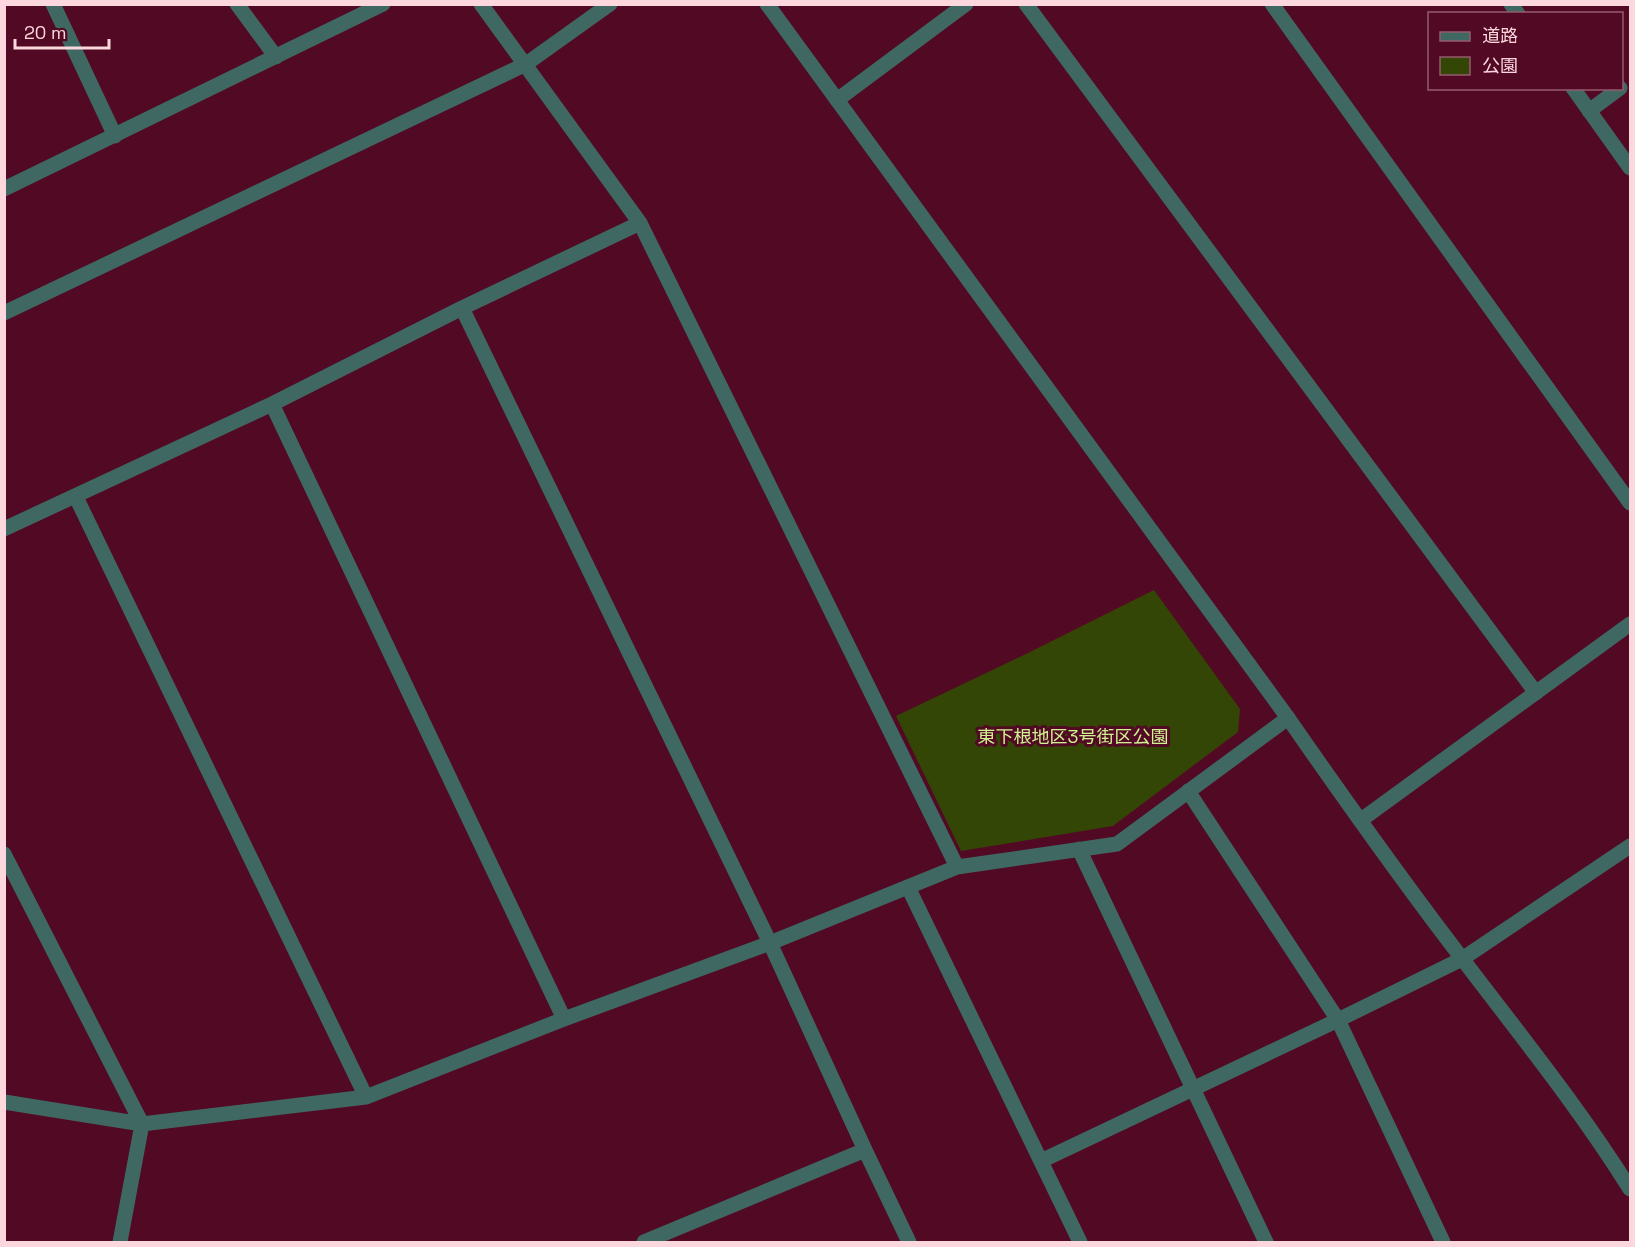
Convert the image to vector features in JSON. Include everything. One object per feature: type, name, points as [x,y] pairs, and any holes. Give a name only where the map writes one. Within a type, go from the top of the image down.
[{"type":"street","points":[[53,4],[115,136]]},
{"type":"street","points":[[237,4],[276,57]]},
{"type":"street","points":[[4,189],[383,4]]},
{"type":"street","points":[[481,4],[640,223],[957,867]]},
{"type":"street","points":[[4,313],[525,64],[610,4]]},
{"type":"street","points":[[767,4],[1462,959],[1567,1096],[1630,1189]]},
{"type":"street","points":[[837,100],[966,4]]},
{"type":"street","points":[[1026,4],[1536,693]]},
{"type":"street","points":[[1272,4],[1630,503]]},
{"type":"street","points":[[1574,90],[1630,168]]},
{"type":"street","points":[[1589,111],[1618,90]]},
{"type":"street","points":[[4,529],[272,404],[462,308],[640,223]]},
{"type":"street","points":[[462,308],[770,943],[864,1150],[909,1242]]},
{"type":"street","points":[[272,404],[564,1019]]},
{"type":"street","points":[[76,497],[366,1097]]},
{"type":"street","points":[[1361,820],[1630,624]]},
{"type":"street","points":[[4,1102],[142,1124],[366,1097],[564,1019],[770,943],[957,867],[1117,844],[1288,718]]},
{"type":"street","points":[[1188,791],[1338,1020],[1443,1242]]},
{"type":"street","points":[[1041,1161],[1462,959],[1630,846]]},
{"type":"street","points":[[1079,849],[1266,1242]]},
{"type":"street","points":[[4,854],[10,876],[142,1124],[120,1242]]},
{"type":"street","points":[[908,887],[1080,1242]]},
{"type":"street","points":[[644,1242],[864,1150]]},
{"type":"green space","name":"東下根地区3号街区公園","points":[[1154,590],[1240,709],[1238,732],[1113,826],[961,851],[896,716]]}]
